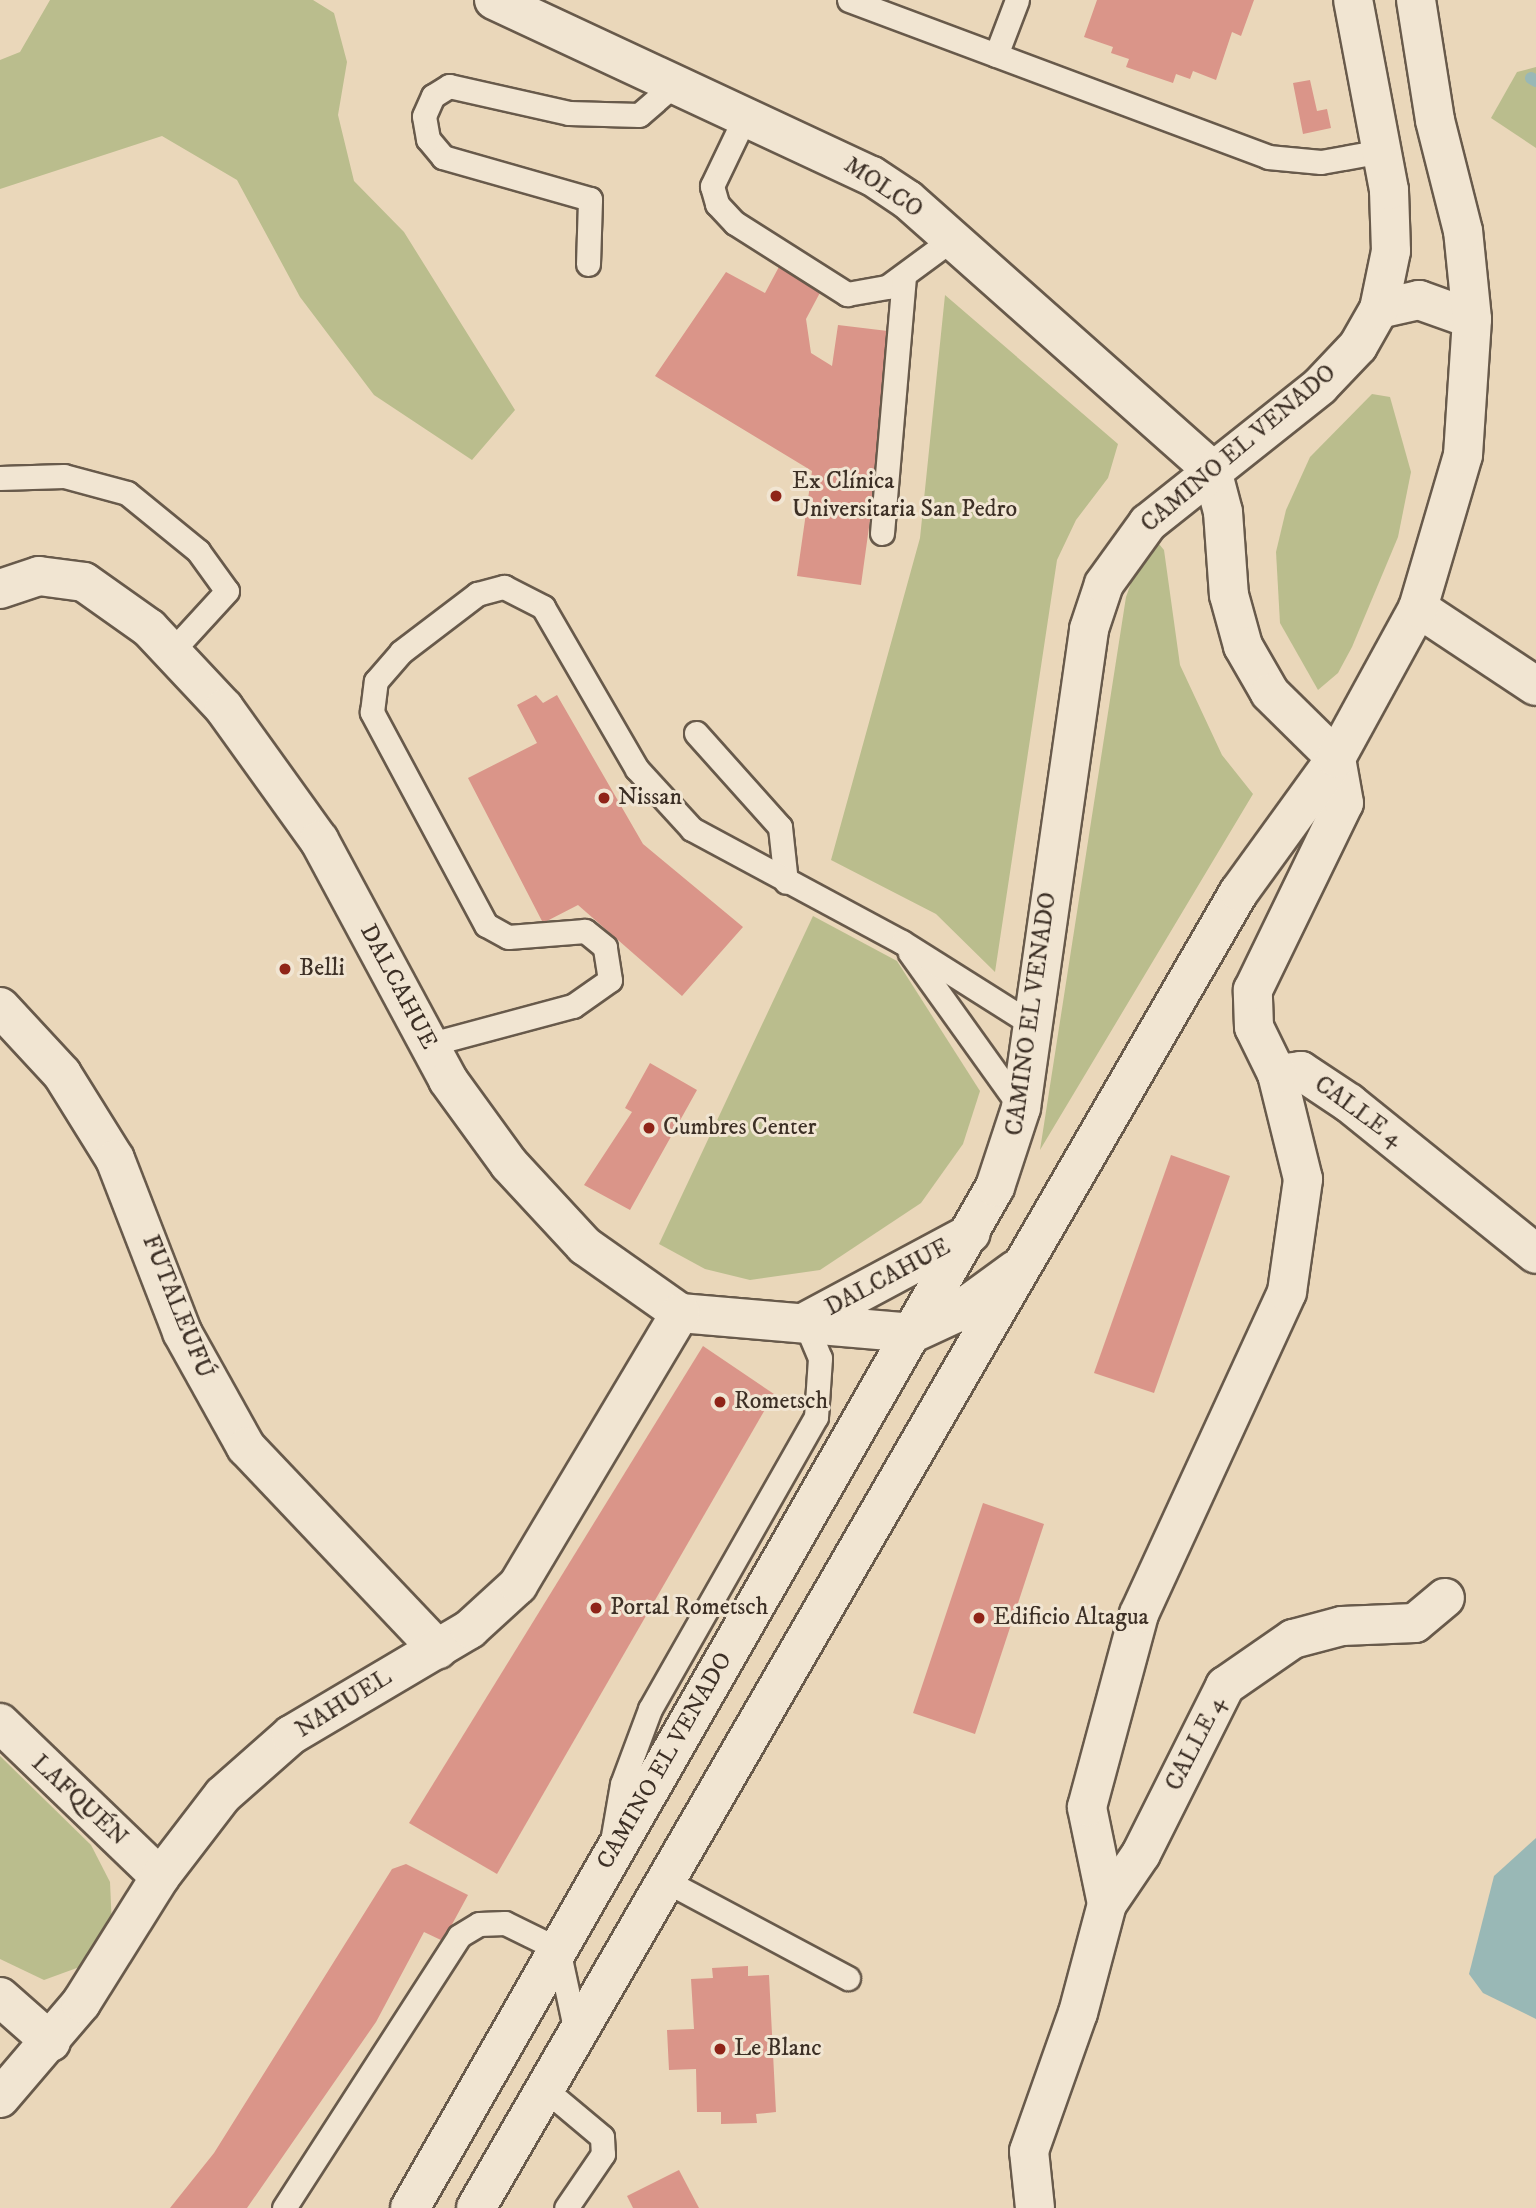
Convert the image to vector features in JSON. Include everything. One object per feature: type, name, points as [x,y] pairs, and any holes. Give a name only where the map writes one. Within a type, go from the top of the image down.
[{"type":"street","name":"MOLCO","points":[[494,0],[746,115],[872,176],[952,239],[1212,470]]},
{"type":"street","name":"CAMINO EL VENADO","points":[[410,2208],[971,1233],[1012,1147],[1021,1108],[1030,1023],[1095,606],[1130,543],[1212,470],[1320,386],[1357,346],[1379,309],[1391,231],[1382,151],[1353,0]]},
{"type":"street","points":[[476,2208],[577,2039],[1239,892],[1336,758],[1418,608],[1463,455],[1472,319],[1463,231],[1435,120],[1416,0]]},
{"type":"street","points":[[1379,309],[1419,300],[1472,319]]},
{"type":"street","points":[[1035,2208],[1029,2151],[1078,2013],[1107,1904],[1087,1807],[1139,1614],[1287,1292],[1303,1178],[1277,1074],[1254,1027],[1253,990],[1264,957],[1344,803],[1336,758],[1270,694],[1243,646],[1229,595],[1227,540],[1212,470]]},
{"type":"street","name":"DALCAHUE","points":[[0,589],[39,576],[84,582],[105,594],[172,651],[262,757],[319,839],[427,1045],[478,1123],[544,1204],[622,1275],[680,1313],[732,1322],[805,1322],[913,1333]]},
{"type":"street","points":[[1418,608],[1536,687]]},
{"type":"street","name":"FUTALEUFÚ","points":[[0,1007],[62,1074],[116,1159],[182,1332],[246,1447],[438,1649]]},
{"type":"street","name":"CALLE 4","points":[[1277,1074],[1301,1070],[1349,1103],[1536,1254]]},
{"type":"street","name":"DALCAHUE","points":[[805,1322],[971,1233]]},
{"type":"street","points":[[913,1333],[982,1296],[1030,1256]]},
{"type":"street","name":"NAHUEL","points":[[0,2098],[51,2042],[190,1835],[256,1764],[329,1710],[438,1649],[498,1606],[536,1562],[680,1313]]},
{"type":"street","name":"CALLE 4","points":[[1107,1904],[1141,1854],[1225,1686],[1293,1639],[1342,1626],[1415,1623],[1445,1598]]},
{"type":"street","name":"LAFQUÉN","points":[[0,1723],[160,1877]]},
{"type":"street","points":[[0,1997],[51,2042]]},
{"type":"lane","points":[[996,55],[1017,0]]},
{"type":"lane","points":[[855,1],[1284,161],[1382,151]]},
{"type":"lane","points":[[588,264],[590,199],[443,157],[428,139],[424,116],[433,96],[449,86],[569,113],[639,115],[676,83]]},
{"type":"lane","points":[[746,115],[712,186],[717,204],[734,223],[847,294],[871,294],[904,277],[952,239]]},
{"type":"lane","points":[[882,533],[904,277]]},
{"type":"lane","points":[[0,478],[64,476],[127,494],[198,551],[227,591],[172,651]]},
{"type":"lane","points":[[427,1045],[592,998],[610,981],[612,968],[605,947],[585,931],[508,937],[486,925],[377,727],[371,697],[382,674],[477,594],[504,587],[537,602],[651,789],[692,829],[902,942],[1030,1023]]},
{"type":"lane","points":[[696,733],[780,827],[786,881]]},
{"type":"lane","points":[[902,942],[1021,1108]]},
{"type":"lane","points":[[609,1859],[622,1784],[650,1709],[816,1417],[820,1358],[805,1322]]},
{"type":"lane","points":[[668,1882],[848,1978]]},
{"type":"lane","points":[[284,2208],[459,1936],[478,1924],[505,1923],[558,1949],[577,2039]]},
{"type":"lane","points":[[546,2090],[602,2137],[603,2154],[566,2208]]},
{"type":"green space","points":[[50,0],[313,0],[334,13],[347,62],[338,115],[354,181],[404,232],[515,410],[472,460],[374,395],[300,297],[237,180],[162,136],[0,189],[0,60],[20,52]]},
{"type":"green space","points":[[1536,67],[1536,148],[1491,118],[1517,72]]},
{"type":"green space","points":[[945,295],[1118,444],[1108,478],[1076,520],[1057,560],[995,972],[936,914],[831,860],[920,538]]},
{"type":"green space","points":[[1372,394],[1390,397],[1411,472],[1398,537],[1352,647],[1338,673],[1318,690],[1280,623],[1276,552],[1286,510],[1310,457]]},
{"type":"green space","points":[[1149,532],[1164,550],[1180,665],[1222,755],[1253,794],[1040,1150],[1126,597]]},
{"type":"green space","points":[[813,916],[897,961],[980,1091],[963,1144],[921,1203],[820,1270],[750,1280],[705,1269],[659,1244]]},
{"type":"green space","points":[[0,1756],[91,1845],[110,1882],[112,1927],[85,1965],[44,1980],[0,1959]]},
{"type":"water","points":[[1536,1838],[1536,2019],[1483,1993],[1469,1974],[1494,1876]]},
{"type":"building","points":[[1097,0],[1254,0],[1241,36],[1232,32],[1216,80],[1193,71],[1190,79],[1176,74],[1173,83],[1126,67],[1129,59],[1111,53],[1113,47],[1084,37]]},
{"type":"building","points":[[1310,80],[1317,111],[1327,109],[1331,128],[1303,134],[1293,83]]},
{"type":"building","points":[[781,263],[823,287],[806,319],[811,353],[832,366],[838,325],[896,332],[861,585],[797,576],[812,471],[655,376],[726,272],[765,293]]},
{"type":"building","points":[[536,695],[543,703],[557,695],[643,844],[743,927],[682,996],[578,905],[543,923],[468,778],[537,743],[517,705]]},
{"type":"building","name":"Cumbres Center","points":[[650,1063],[697,1090],[630,1210],[584,1185],[632,1112],[625,1108]]},
{"type":"building","points":[[1171,1155],[1230,1176],[1154,1393],[1094,1373]]},
{"type":"building","name":"Portal Rometsch","points":[[703,1346],[774,1394],[497,1874],[409,1823]]},
{"type":"building","name":"Edificio Altagua","points":[[983,1503],[1044,1524],[975,1734],[913,1713]]},
{"type":"building","points":[[406,1864],[468,1895],[443,1941],[424,1932],[376,2022],[247,2208],[170,2208],[214,2153],[392,1869]]},
{"type":"building","name":"Le Blanc","points":[[748,1966],[748,1976],[769,1975],[776,2112],[756,2114],[757,2123],[721,2124],[721,2112],[697,2112],[696,2069],[669,2070],[667,2030],[694,2029],[691,1979],[713,1978],[712,1968]]},
{"type":"building","points":[[679,2170],[699,2208],[633,2208],[627,2196]]},
{"type":"waterway","points":[[1531,78],[1536,81]]},
{"type":"place","name":"Ex Clínica Universitaria San Pedro","points":[[776,496]]},
{"type":"place","name":"Nissan","points":[[604,798]]},
{"type":"place","name":"Belli","points":[[285,969]]},
{"type":"place","name":"Cumbres Center","points":[[649,1128]]},
{"type":"place","name":"Rometsch","points":[[720,1402]]},
{"type":"place","name":"Portal Rometsch","points":[[596,1608]]},
{"type":"place","name":"Edificio Altagua","points":[[979,1618]]},
{"type":"place","name":"Le Blanc","points":[[720,2049]]}]
